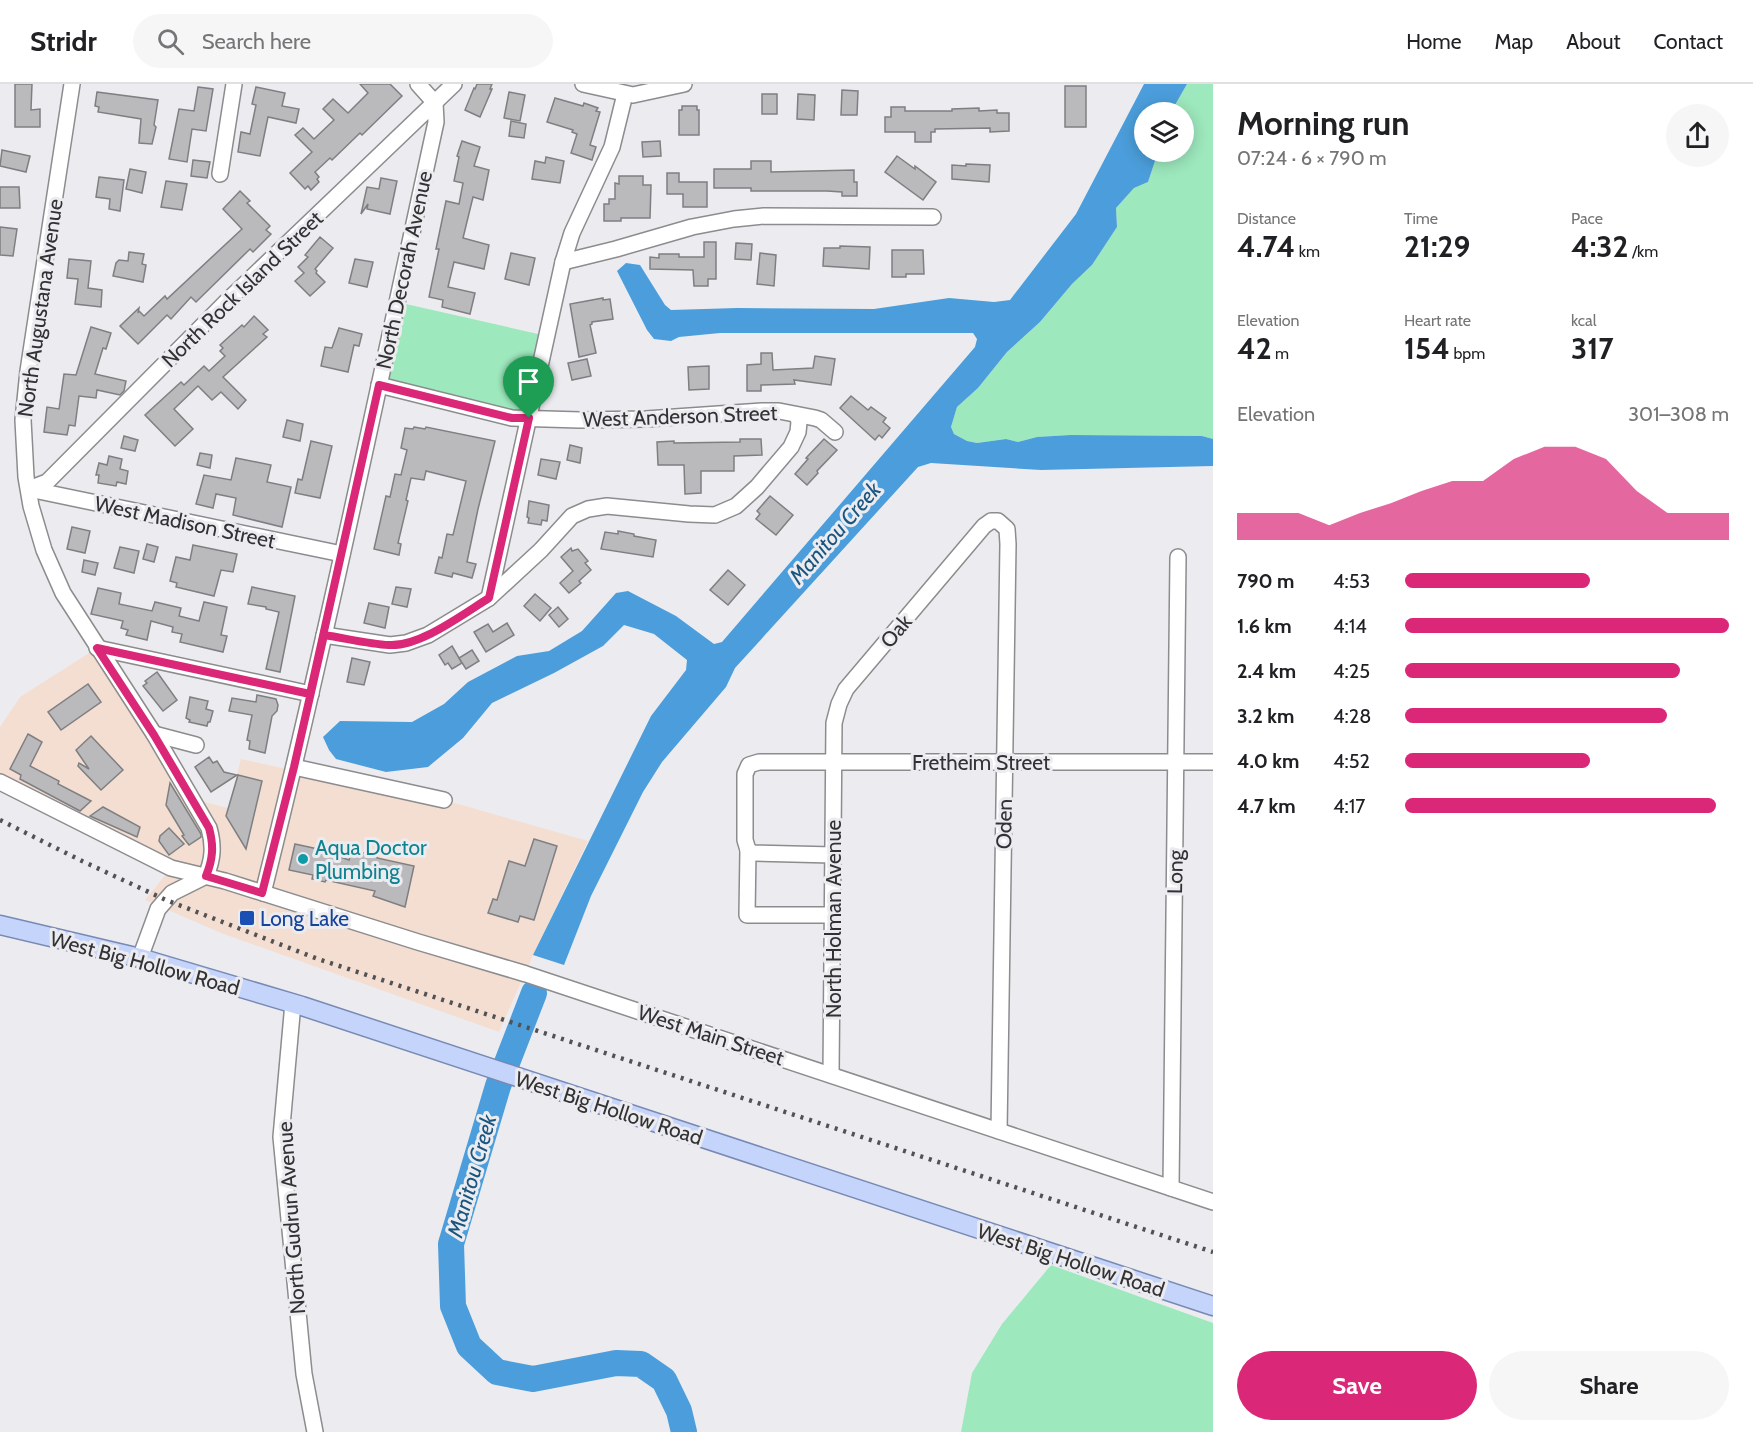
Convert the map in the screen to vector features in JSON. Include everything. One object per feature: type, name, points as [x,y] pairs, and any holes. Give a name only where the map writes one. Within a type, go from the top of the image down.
[{"type":"main road","name":"West Big Hollow Road","points":[[0,925],[140,958],[293,1003],[1213,1306]]},
{"type":"street","name":"North Augustana Avenue","points":[[72,84],[28,372],[23,420],[28,489],[44,550],[63,593],[154,735],[209,828],[212,860],[206,876]]},
{"type":"street","points":[[220,174],[234,84]]},
{"type":"street","points":[[418,84],[435,103]]},
{"type":"street","name":"North Rock Island Street","points":[[28,489],[47,482],[224,304],[454,84]]},
{"type":"street","points":[[583,84],[633,95],[684,84]]},
{"type":"street","points":[[489,598],[563,262],[572,233],[612,147],[625,94]]},
{"type":"street","name":"North Decorah Avenue","points":[[262,893],[294,767],[342,555],[436,122],[435,103]]},
{"type":"street","points":[[563,262],[692,227],[734,219],[765,216],[933,217]]},
{"type":"street","name":"West Anderson Street","points":[[379,385],[512,418],[646,419],[779,411],[821,420],[835,432]]},
{"type":"street","points":[[324,635],[390,645],[406,644],[428,635],[489,598],[541,550],[572,516],[588,509],[607,506],[716,515],[736,506],[758,487],[791,447],[798,432],[797,415]]},
{"type":"street","name":"West Madison Street","points":[[28,489],[342,555]]},
{"type":"street","name":"Oak","points":[[834,762],[834,723],[846,689],[984,526],[991,521],[998,521]]},
{"type":"street","name":"Oden","points":[[998,521],[1007,529],[1008,544],[999,1131]]},
{"type":"street","name":"Long","points":[[1171,1188],[1178,557]]},
{"type":"street","points":[[97,648],[310,694]]},
{"type":"street","points":[[154,735],[196,745]]},
{"type":"street","name":"Fretheim Street","points":[[748,850],[745,840],[745,774],[749,765],[759,762],[1213,762]]},
{"type":"street","name":"North Holman Avenue","points":[[831,1075],[834,762]]},
{"type":"street","points":[[294,767],[444,800]]},
{"type":"street","name":"West Main Street","points":[[0,782],[171,868],[206,876],[548,981],[1213,1202]]},
{"type":"street","points":[[832,915],[747,915],[748,850],[753,853],[833,855]]},
{"type":"street","points":[[140,958],[158,909],[172,893],[206,876]]},
{"type":"street","name":"North Gudrun Avenue","points":[[293,1003],[281,1137],[304,1374],[315,1432]]},
{"type":"shaded area","points":[[97,648],[192,799],[228,808],[241,759],[282,768],[294,767],[444,800],[588,841],[499,1032],[221,933],[145,900],[171,868],[0,782],[0,727],[20,697]]},
{"type":"green space","points":[[1187,84],[1213,84],[1213,439],[1202,436],[1070,435],[1037,437],[1018,442],[1006,439],[977,443],[954,434],[951,427],[957,407],[978,388],[1007,352],[1040,322],[1072,284],[1092,265],[1117,227],[1116,208],[1134,188],[1148,182],[1155,162],[1194,162],[1194,102],[1177,102]]},
{"type":"green space","points":[[397,302],[547,336],[529,418],[379,385]]},
{"type":"green space","points":[[1051,1265],[1213,1323],[1213,1432],[961,1432],[972,1373],[1002,1324]]},
{"type":"water","points":[[1144,84],[1187,84],[1177,102],[1135,102]]},
{"type":"water","points":[[1134,103],[1134,162],[1155,162],[1148,182],[1134,188],[1116,208],[1117,227],[1092,265],[1072,284],[1040,322],[1007,352],[978,388],[957,407],[951,427],[954,434],[977,443],[1006,439],[1018,442],[1037,437],[1070,435],[1202,436],[1213,439],[1213,466],[1041,470],[931,463],[918,467],[735,668],[726,687],[662,762],[643,792],[591,896],[564,965],[533,955],[651,716],[686,670],[687,660],[654,634],[624,625],[603,646],[492,703],[463,738],[428,767],[386,772],[336,759],[329,750],[323,737],[340,721],[412,722],[444,704],[468,682],[517,656],[549,651],[582,631],[616,593],[628,591],[676,616],[714,644],[722,642],[975,347],[977,339],[973,333],[720,333],[679,337],[671,341],[654,339],[647,330],[617,271],[626,263],[640,265],[665,305],[671,310],[874,309],[949,298],[994,302],[1010,300],[1076,214]]},
{"type":"building","points":[[15,84],[32,84],[31,110],[40,109],[40,127],[15,127]]},
{"type":"building","points":[[360,84],[390,84],[402,96],[362,135],[360,133],[332,160],[330,158],[315,172],[319,177],[317,179],[319,182],[311,190],[308,186],[305,189],[290,173],[312,152],[295,135],[303,128],[314,139],[334,120],[323,109],[333,99],[348,113],[368,93]]},
{"type":"building","points":[[477,84],[492,84],[480,117],[465,110]]},
{"type":"building","points":[[1065,86],[1086,86],[1086,127],[1065,127]]},
{"type":"building","points":[[198,87],[213,89],[206,131],[192,129],[187,162],[169,159],[179,109],[194,111]]},
{"type":"building","points":[[256,87],[285,93],[282,106],[299,109],[296,123],[268,117],[260,156],[238,152],[241,132],[250,134],[256,105],[252,104]]},
{"type":"building","points":[[842,90],[858,91],[857,115],[841,115]]},
{"type":"building","points":[[97,92],[158,100],[152,144],[139,143],[141,119],[98,112],[99,107],[95,106]]},
{"type":"building","points":[[509,92],[525,95],[520,121],[504,118]]},
{"type":"building","points":[[762,94],[777,94],[777,114],[762,114]]},
{"type":"building","points":[[798,94],[815,95],[814,120],[797,119]]},
{"type":"building","points":[[555,98],[598,108],[596,111],[600,112],[590,145],[596,147],[592,160],[571,153],[577,134],[572,132],[573,130],[547,122]]},
{"type":"building","points":[[682,106],[697,106],[699,135],[679,135],[679,110],[682,110]]},
{"type":"building","points":[[891,107],[905,107],[905,111],[952,111],[952,109],[979,108],[979,111],[997,110],[997,113],[1009,113],[1009,131],[990,132],[990,128],[935,129],[935,132],[931,132],[931,142],[915,142],[915,132],[885,132],[885,117],[891,117]]},
{"type":"building","points":[[511,121],[526,124],[524,138],[509,136]]},
{"type":"building","points":[[462,141],[480,147],[474,166],[489,170],[483,200],[473,197],[463,238],[489,245],[484,269],[454,262],[448,287],[475,293],[470,314],[442,307],[443,300],[429,297],[446,201],[459,204],[463,183],[454,181],[459,157],[457,156]]},
{"type":"building","points":[[660,141],[661,156],[643,157],[642,142]]},
{"type":"building","points":[[2,150],[30,156],[26,172],[0,166]]},
{"type":"building","points":[[897,156],[936,182],[923,200],[885,172]]},
{"type":"building","points":[[546,157],[564,161],[560,183],[532,179],[535,161],[545,163]]},
{"type":"building","points":[[193,160],[210,162],[207,178],[191,176]]},
{"type":"building","points":[[751,161],[771,161],[771,172],[854,170],[857,196],[842,196],[842,192],[827,191],[751,191],[751,188],[714,188],[714,169],[751,169]]},
{"type":"building","points":[[966,164],[990,165],[989,182],[952,179],[952,165],[966,166]]},
{"type":"building","points":[[130,169],[146,172],[142,193],[126,189]]},
{"type":"building","points":[[667,173],[679,173],[679,182],[707,182],[707,207],[683,207],[683,194],[667,194]]},
{"type":"building","points":[[619,176],[643,176],[643,185],[651,185],[650,218],[621,218],[621,221],[604,221],[604,204],[609,204],[609,199],[615,199],[615,183],[619,184]]},
{"type":"building","points":[[99,177],[124,180],[120,211],[109,209],[110,199],[96,197]]},
{"type":"building","points":[[381,178],[397,181],[390,214],[367,209],[368,204],[361,214],[367,187],[379,189]]},
{"type":"building","points":[[166,181],[187,184],[182,210],[161,207]]},
{"type":"building","points":[[0,187],[19,187],[20,208],[0,208]]},
{"type":"building","points":[[240,191],[250,201],[247,203],[270,226],[266,230],[271,234],[253,252],[250,249],[196,302],[191,297],[171,319],[167,315],[138,344],[120,326],[139,308],[138,313],[139,311],[144,316],[165,296],[167,299],[242,229],[223,209]]},
{"type":"building","points":[[0,227],[17,229],[13,256],[0,255]]},
{"type":"building","points":[[320,237],[333,248],[315,269],[325,282],[310,296],[295,281],[304,273],[298,267],[308,257],[305,255]]},
{"type":"building","points":[[704,242],[716,242],[716,279],[708,279],[708,286],[694,286],[693,270],[650,269],[650,257],[659,258],[659,254],[704,257]]},
{"type":"building","points":[[736,243],[752,244],[751,260],[735,259]]},
{"type":"building","points":[[840,246],[870,247],[869,269],[823,266],[824,248],[840,248]]},
{"type":"building","points":[[892,250],[923,250],[924,274],[892,277]]},
{"type":"building","points":[[129,252],[144,254],[142,264],[146,265],[143,282],[113,276],[116,263],[119,260],[128,261]]},
{"type":"building","points":[[511,253],[535,258],[529,285],[505,279]]},
{"type":"building","points":[[760,253],[776,255],[774,286],[757,284]]},
{"type":"building","points":[[69,259],[91,261],[88,288],[102,290],[101,307],[75,304],[78,279],[67,278]]},
{"type":"building","points":[[355,259],[373,262],[367,287],[349,283]]},
{"type":"building","points":[[603,298],[603,300],[610,299],[613,319],[592,322],[590,325],[596,353],[579,357],[570,304]]},
{"type":"building","points":[[254,316],[268,330],[263,334],[267,337],[223,377],[246,400],[238,409],[221,392],[212,400],[198,386],[174,409],[193,429],[175,446],[145,415],[181,382],[184,385],[204,366],[209,371],[225,356],[220,351],[223,348],[220,345],[242,325],[244,327]]},
{"type":"building","points":[[91,327],[111,333],[106,349],[103,348],[95,374],[126,381],[124,391],[120,395],[97,390],[96,398],[79,396],[75,426],[69,425],[67,435],[44,432],[47,407],[59,409],[64,374],[76,375]]},
{"type":"building","points":[[339,328],[362,334],[359,346],[354,345],[348,372],[321,366],[325,347],[332,348]]},
{"type":"building","points":[[761,353],[772,353],[773,370],[813,368],[815,356],[835,359],[831,385],[794,380],[795,384],[761,385],[761,391],[747,391],[747,365],[761,364]]},
{"type":"building","points":[[587,359],[591,376],[572,380],[568,363]]},
{"type":"building","points":[[709,366],[709,389],[689,390],[688,367]]},
{"type":"building","points":[[851,396],[868,410],[871,407],[886,418],[883,422],[890,428],[882,438],[879,435],[875,440],[840,408]]},
{"type":"building","points":[[287,420],[303,424],[300,441],[283,437]]},
{"type":"building","points":[[414,427],[425,429],[426,427],[495,441],[467,562],[476,564],[472,578],[453,573],[452,577],[435,573],[439,557],[442,558],[447,534],[453,535],[466,481],[426,471],[424,480],[411,478],[398,543],[401,544],[399,555],[374,549],[386,496],[390,497],[395,474],[401,475],[407,450],[401,448],[405,428],[413,429]]},
{"type":"building","points":[[124,436],[138,440],[135,451],[121,448]]},
{"type":"building","points":[[740,439],[761,439],[762,455],[734,456],[734,471],[701,471],[701,493],[685,494],[684,465],[658,465],[657,442],[740,442]]},
{"type":"building","points":[[824,439],[837,450],[807,485],[795,474]]},
{"type":"building","points":[[311,441],[332,446],[320,498],[295,493],[298,479],[302,480]]},
{"type":"building","points":[[570,445],[582,448],[580,463],[567,460]]},
{"type":"building","points":[[200,453],[212,455],[210,468],[197,465]]},
{"type":"building","points":[[109,456],[122,459],[120,469],[128,471],[126,484],[117,482],[116,486],[98,483],[99,475],[96,475],[99,463],[107,465]]},
{"type":"building","points":[[236,458],[271,465],[267,482],[291,487],[282,527],[233,515],[236,498],[216,494],[213,508],[196,504],[204,475],[231,480]]},
{"type":"building","points":[[541,459],[560,462],[556,479],[538,475]]},
{"type":"building","points":[[770,496],[793,515],[776,535],[756,519],[760,514],[757,511]]},
{"type":"building","points":[[529,501],[549,505],[547,521],[542,520],[541,525],[528,523]]},
{"type":"building","points":[[72,527],[90,531],[85,553],[67,549]]},
{"type":"building","points":[[618,531],[656,540],[653,557],[601,549],[605,532],[618,534]]},
{"type":"building","points":[[147,544],[158,547],[154,562],[143,559]]},
{"type":"building","points":[[193,545],[237,554],[233,572],[221,570],[214,596],[176,587],[177,583],[170,581],[176,557],[190,560]]},
{"type":"building","points":[[120,547],[139,551],[134,573],[114,568]]},
{"type":"building","points":[[571,548],[572,551],[578,549],[588,561],[585,563],[591,570],[569,593],[560,583],[573,571],[561,557]]},
{"type":"building","points":[[84,560],[98,563],[95,575],[82,572]]},
{"type":"building","points":[[728,570],[745,585],[728,605],[710,590]]},
{"type":"building","points":[[252,587],[295,596],[280,672],[266,669],[279,612],[248,604]]},
{"type":"building","points":[[396,587],[411,589],[407,607],[392,604]]},
{"type":"building","points":[[98,588],[121,593],[119,604],[152,611],[155,602],[181,608],[179,616],[199,621],[204,602],[227,607],[221,635],[227,636],[223,652],[180,642],[182,634],[172,632],[173,627],[151,621],[147,640],[126,635],[128,630],[121,628],[123,621],[91,614]]},
{"type":"building","points":[[535,594],[551,608],[540,621],[524,606]]},
{"type":"building","points":[[369,603],[389,607],[385,628],[364,623]]},
{"type":"building","points":[[558,607],[568,619],[559,627],[549,615]]},
{"type":"building","points":[[507,623],[514,635],[486,652],[474,632],[488,624],[493,632]]},
{"type":"building","points":[[452,646],[462,663],[452,669],[448,663],[445,665],[439,655]]},
{"type":"building","points":[[472,650],[479,661],[466,669],[459,658]]},
{"type":"building","points":[[352,658],[370,662],[364,685],[347,682]]},
{"type":"building","points":[[157,672],[177,700],[163,711],[143,686],[147,683],[145,681]]},
{"type":"building","points":[[88,684],[101,702],[61,730],[48,712]]},
{"type":"building","points":[[257,695],[276,699],[278,705],[277,711],[272,716],[265,753],[249,749],[250,741],[247,740],[252,715],[229,711],[232,698],[256,702]]},
{"type":"building","points":[[190,697],[208,701],[206,709],[213,711],[207,726],[189,722],[190,720],[186,718]]},
{"type":"building","points":[[28,734],[42,742],[30,766],[91,801],[80,811],[20,779],[21,775],[10,769]]},
{"type":"building","points":[[91,736],[123,770],[101,790],[78,766],[79,763],[89,769],[76,750]]},
{"type":"building","points":[[209,757],[213,763],[217,761],[224,772],[237,775],[211,792],[195,767]]},
{"type":"building","points":[[238,775],[262,781],[246,849],[226,816]]},
{"type":"building","points":[[170,783],[201,834],[201,837],[189,845],[166,805]]},
{"type":"building","points":[[103,807],[140,827],[137,837],[90,816]]},
{"type":"building","points":[[169,828],[184,844],[169,855],[159,841],[160,836]]},
{"type":"building","points":[[534,839],[557,846],[534,920],[520,916],[518,922],[488,913],[493,899],[497,900],[509,861],[525,866]]},
{"type":"building","points":[[295,844],[349,860],[352,850],[414,866],[405,907],[373,896],[375,891],[312,879],[313,875],[289,870]]},
{"type":"waterway","name":"Manitou Creek","points":[[534,993],[498,1086],[451,1244],[453,1306],[469,1346],[497,1372],[533,1379],[616,1363],[641,1364],[664,1380],[679,1411],[684,1432]]},
{"type":"railway","points":[[0,820],[166,900],[318,959],[1213,1252]]},
{"type":"place","name":"Aqua Doctor Plumbing","points":[[303,859]]},
{"type":"place","name":"Long Lake","points":[[247,918]]},
{"type":"route","points":[[379,385],[512,418],[529,418],[489,598],[428,635],[406,644],[390,645],[324,635],[294,767],[262,893],[206,876],[212,860],[209,828],[154,735],[97,648],[310,694],[379,385]]}]
